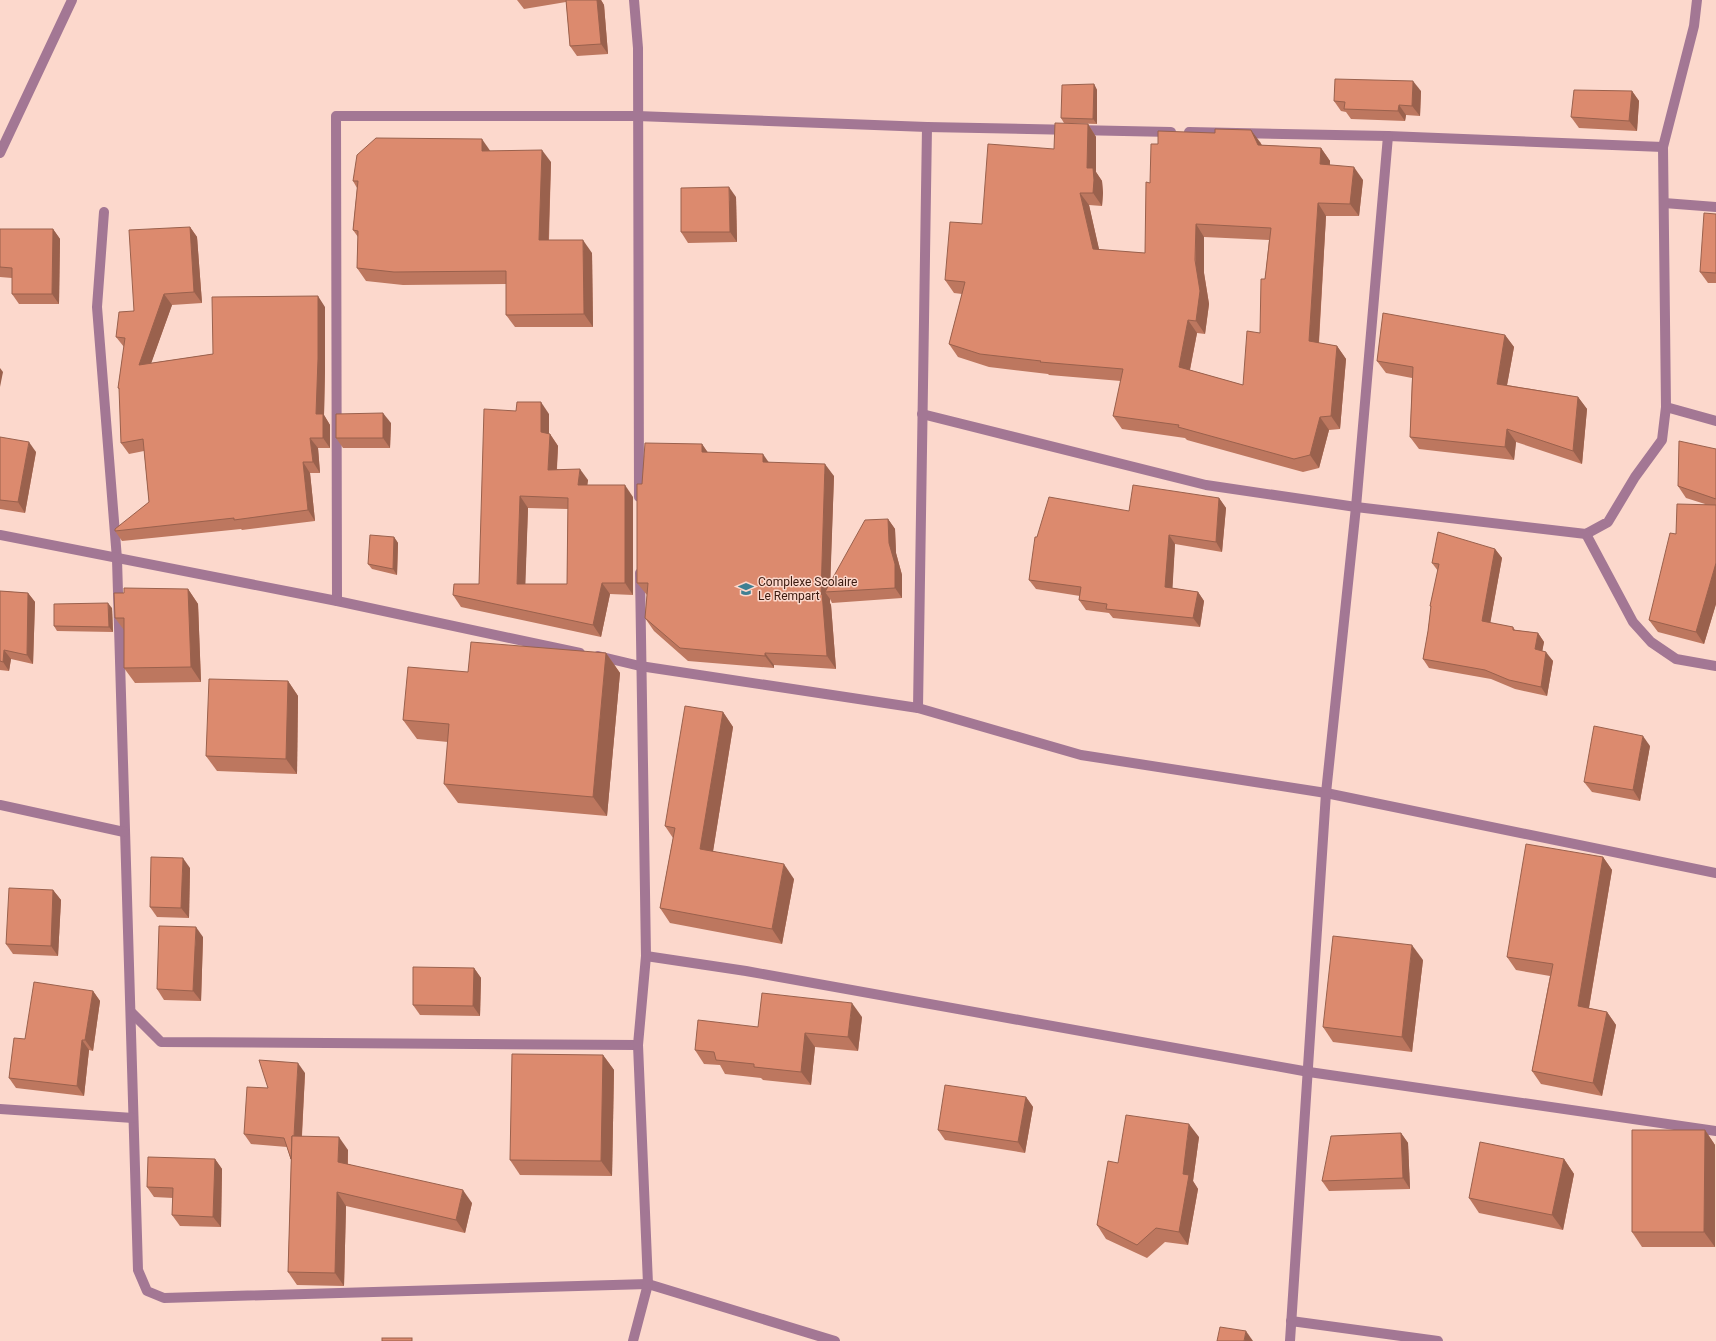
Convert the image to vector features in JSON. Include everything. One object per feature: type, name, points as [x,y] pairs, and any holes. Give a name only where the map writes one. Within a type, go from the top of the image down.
[{"type":"street","points":[[0,153],[72,0]]},
{"type":"street","points":[[634,0],[638,48],[637,116],[640,506]]},
{"type":"street","points":[[922,414],[1206,485],[1356,507],[1586,534],[1608,522],[1635,477],[1662,440],[1666,407],[1664,147],[1694,26],[1697,0]]},
{"type":"street","points":[[337,601],[336,116],[637,116],[927,128],[1388,136],[1664,147]]},
{"type":"street","points":[[918,708],[927,128]]},
{"type":"street","points":[[1290,1341],[1309,1072],[1326,792],[1356,507],[1388,136]]},
{"type":"street","points":[[1664,203],[1716,207]]},
{"type":"street","points":[[104,212],[96,307],[117,559],[138,1270],[147,1290],[164,1298],[648,1284],[835,1341]]},
{"type":"street","points":[[1666,407],[1716,421]]},
{"type":"street","points":[[1586,534],[1633,622],[1651,642],[1676,659],[1716,666]]},
{"type":"street","points":[[0,535],[337,601],[640,666],[918,708],[1081,755],[1326,792],[1716,873]]},
{"type":"street","points":[[633,1341],[648,1284],[638,1045],[646,956],[640,666],[640,562]]},
{"type":"street","points":[[0,805],[124,832]]},
{"type":"street","points":[[646,956],[746,971],[1309,1072],[1716,1131]]},
{"type":"street","points":[[131,1012],[161,1042],[638,1045]]},
{"type":"street","points":[[0,1109],[133,1118]]},
{"type":"street","points":[[1291,1321],[1438,1341]]},
{"type":"building","points":[[566,0],[597,0],[601,44],[570,46]]},
{"type":"building","points":[[1335,79],[1413,81],[1412,106],[1399,105],[1398,111],[1344,109],[1345,102],[1334,101]]},
{"type":"building","points":[[1094,84],[1093,119],[1061,118],[1062,85]]},
{"type":"building","points":[[1574,90],[1632,91],[1629,121],[1571,117]]},
{"type":"building","points":[[1055,123],[1088,124],[1087,168],[1093,168],[1093,193],[1080,193],[1093,249],[1145,253],[1146,182],[1150,183],[1151,144],[1158,144],[1158,131],[1215,133],[1215,129],[1251,130],[1258,145],[1321,148],[1320,164],[1354,167],[1350,204],[1318,203],[1309,341],[1337,346],[1331,416],[1320,417],[1310,455],[1294,459],[1178,427],[1179,425],[1113,416],[1123,369],[1040,362],[1041,361],[980,354],[949,344],[965,282],[945,280],[950,222],[982,224],[988,144],[1054,149]],"holes":[[[1196,224],[1271,228],[1265,279],[1261,279],[1260,333],[1247,331],[1243,385],[1179,367],[1188,320],[1196,321],[1200,291],[1195,260]]]},
{"type":"building","points":[[376,138],[482,139],[482,151],[542,150],[539,240],[583,240],[584,314],[506,315],[506,271],[394,272],[357,268],[358,231],[353,230],[358,181],[353,181],[357,155]]},
{"type":"building","points":[[729,187],[730,232],[681,232],[681,188]]},
{"type":"building","points":[[1704,213],[1716,214],[1716,273],[1700,272]]},
{"type":"building","points":[[190,227],[194,292],[164,294],[139,365],[213,354],[212,297],[318,296],[316,414],[323,414],[323,438],[310,438],[313,462],[303,462],[308,510],[234,520],[234,518],[115,531],[115,529],[149,502],[143,439],[121,443],[118,388],[125,338],[116,337],[119,312],[134,311],[129,230]]},
{"type":"building","points":[[0,229],[53,229],[52,294],[12,294],[12,268],[0,267]]},
{"type":"building","points":[[1383,313],[1505,335],[1497,384],[1578,397],[1573,451],[1507,429],[1505,447],[1410,437],[1413,367],[1377,361]]},
{"type":"building","points":[[517,402],[541,402],[541,432],[550,434],[548,470],[580,469],[578,485],[625,485],[625,583],[602,583],[593,625],[453,595],[454,584],[479,584],[484,409],[516,411]],"holes":[[[520,496],[568,498],[567,584],[517,584]]]},
{"type":"building","points":[[383,413],[383,438],[336,438],[336,414]]},
{"type":"building","points":[[0,437],[29,442],[18,502],[0,500]]},
{"type":"building","points":[[1679,441],[1716,449],[1716,499],[1678,486]]},
{"type":"building","points":[[645,443],[702,444],[702,452],[763,454],[763,462],[825,464],[821,595],[822,592],[827,656],[765,653],[765,656],[680,648],[645,618],[648,583],[637,583],[637,484],[642,484]]},
{"type":"building","points":[[1133,485],[1219,498],[1216,542],[1169,535],[1165,587],[1198,592],[1193,618],[1106,609],[1107,604],[1079,600],[1081,587],[1029,580],[1035,537],[1037,537],[1049,497],[1129,511]]},
{"type":"building","points":[[1677,504],[1716,505],[1716,563],[1696,632],[1649,620],[1670,533],[1676,534]]},
{"type":"building","points":[[888,519],[889,543],[895,564],[895,588],[825,592],[865,520]]},
{"type":"building","points":[[1438,532],[1495,549],[1482,621],[1513,627],[1513,630],[1538,633],[1535,649],[1546,652],[1541,687],[1509,680],[1485,670],[1423,659],[1428,631],[1430,606],[1439,564],[1432,563]]},
{"type":"building","points":[[370,535],[394,537],[393,569],[368,564]]},
{"type":"building","points":[[124,588],[188,589],[191,667],[124,668],[124,618],[115,618],[114,593],[124,593]]},
{"type":"building","points":[[0,591],[28,593],[27,655],[4,650],[3,662],[0,661]]},
{"type":"building","points":[[108,603],[109,627],[54,626],[54,604]]},
{"type":"building","points":[[471,642],[606,653],[593,797],[444,784],[449,724],[403,720],[408,667],[468,672]]},
{"type":"building","points":[[209,679],[288,681],[286,759],[206,756]]},
{"type":"building","points":[[685,706],[723,712],[700,849],[784,864],[772,929],[660,908],[675,828],[665,826]]},
{"type":"building","points":[[1594,726],[1643,736],[1633,790],[1584,782]]},
{"type":"building","points":[[1526,844],[1603,857],[1578,1006],[1607,1012],[1593,1083],[1532,1071],[1553,964],[1507,957]]},
{"type":"building","points":[[151,857],[183,858],[181,908],[150,907]]},
{"type":"building","points":[[9,888],[53,890],[51,946],[6,944]]},
{"type":"building","points":[[159,926],[196,927],[193,991],[157,989]]},
{"type":"building","points":[[1333,936],[1412,945],[1402,1037],[1323,1027]]},
{"type":"building","points":[[413,967],[474,968],[473,1006],[413,1005]]},
{"type":"building","points":[[34,982],[93,991],[85,1040],[82,1040],[77,1086],[9,1078],[14,1038],[25,1039]]},
{"type":"building","points":[[762,993],[852,1003],[848,1037],[805,1033],[801,1072],[754,1067],[754,1064],[716,1060],[714,1052],[695,1050],[698,1020],[758,1027]]},
{"type":"building","points":[[512,1054],[603,1055],[601,1161],[510,1160]]},
{"type":"building","points":[[259,1060],[298,1063],[294,1136],[292,1136],[291,1159],[284,1138],[244,1134],[247,1087],[268,1088]]},
{"type":"building","points":[[945,1085],[1026,1097],[1018,1142],[938,1130]]},
{"type":"building","points":[[1126,1115],[1189,1124],[1183,1174],[1189,1175],[1179,1232],[1156,1228],[1137,1245],[1097,1225],[1108,1161],[1118,1163]]},
{"type":"building","points":[[1632,1130],[1705,1130],[1704,1232],[1632,1232]]},
{"type":"building","points":[[1401,1133],[1403,1178],[1322,1181],[1331,1136]]},
{"type":"building","points":[[292,1136],[339,1137],[338,1162],[463,1190],[456,1220],[337,1192],[335,1273],[288,1272]]},
{"type":"building","points":[[1480,1142],[1564,1159],[1552,1215],[1469,1198]]},
{"type":"building","points":[[148,1157],[215,1159],[213,1217],[172,1215],[173,1188],[147,1187]]},
{"type":"building","points":[[1220,1327],[1246,1331],[1244,1341],[1217,1341]]},
{"type":"building","points":[[382,1338],[412,1338],[412,1341],[382,1341]]},
{"type":"place","name":"Complexe Scolaire Le Rempart","points":[[746,589]]}]
